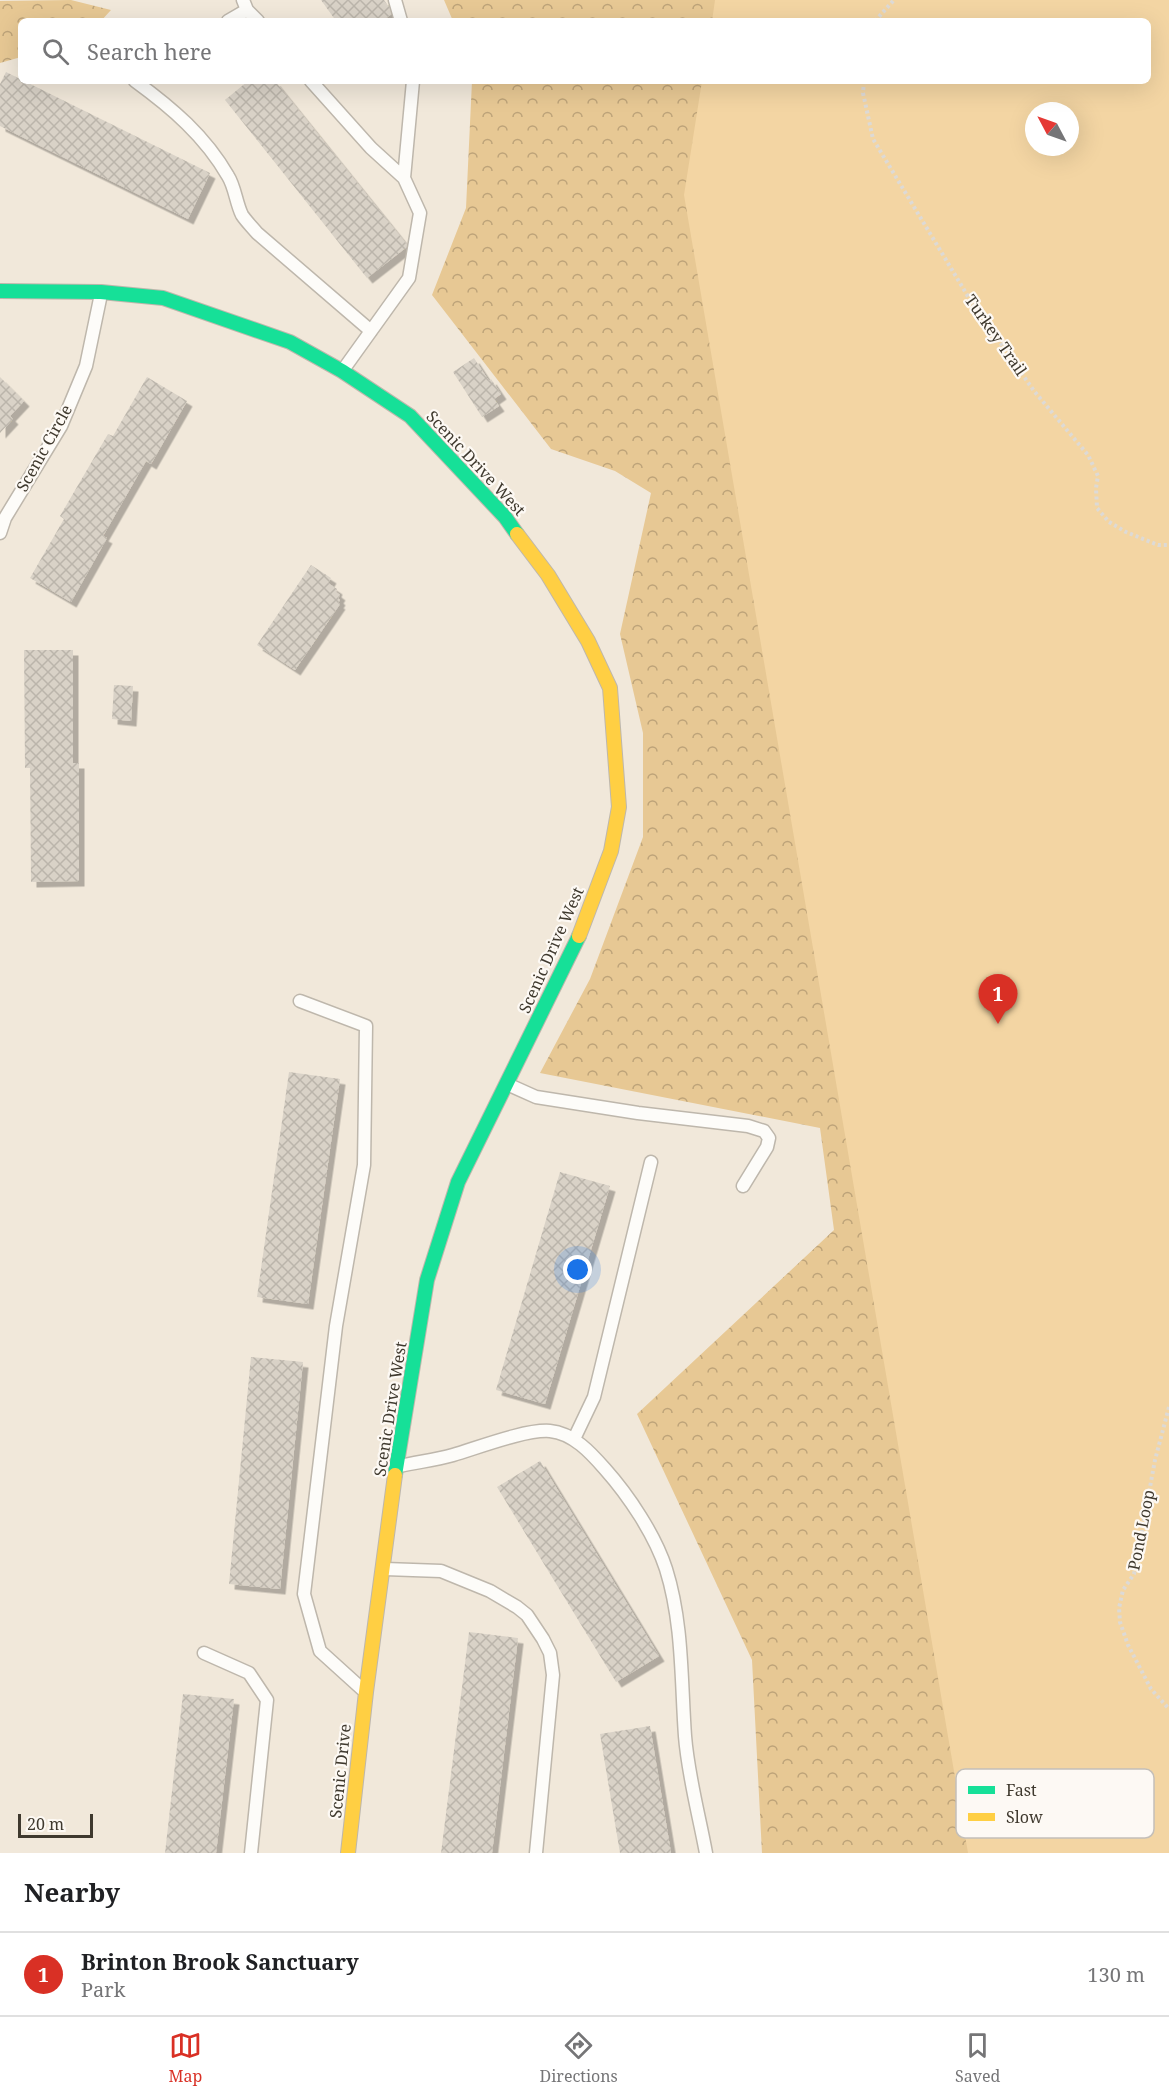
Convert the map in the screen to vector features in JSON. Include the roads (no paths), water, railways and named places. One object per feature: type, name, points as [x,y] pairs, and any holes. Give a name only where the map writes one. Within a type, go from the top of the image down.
[{"type":"street","name":"Scenic Drive West","points":[[0,291],[101,292],[164,298],[290,342],[342,371],[410,416],[506,517],[548,575],[588,641],[610,688],[619,807],[610,851],[584,926],[458,1182],[427,1280],[396,1467],[366,1692]]},
{"type":"street","name":"Scenic Drive","points":[[348,1853],[366,1692]]},
{"type":"lane","points":[[395,0],[400,18]]},
{"type":"lane","points":[[231,18],[245,5],[256,18]]},
{"type":"lane","points":[[139,84],[194,130],[217,157],[231,179],[243,215],[257,233],[371,331]]},
{"type":"lane","points":[[314,84],[371,148],[404,178],[420,213],[409,278],[342,371]]},
{"type":"lane","points":[[404,178],[413,84]]},
{"type":"lane","name":"Scenic Circle","points":[[0,533],[5,518],[65,416],[86,366],[101,292]]},
{"type":"lane","points":[[300,1001],[366,1026],[364,1166],[336,1326],[304,1593],[320,1651],[366,1692]]},
{"type":"lane","points":[[507,1084],[536,1097],[638,1113],[748,1126],[764,1131],[769,1138],[767,1147],[743,1186]]},
{"type":"lane","points":[[574,1439],[594,1397],[651,1162]]},
{"type":"lane","points":[[396,1467],[452,1455],[480,1445],[533,1432],[551,1431],[574,1439],[619,1484],[657,1545],[667,1570],[681,1654],[685,1739],[706,1853]]},
{"type":"lane","points":[[384,1569],[441,1571],[456,1576],[490,1591],[517,1607],[527,1615],[543,1639],[550,1653],[553,1675],[536,1853]]},
{"type":"lane","points":[[204,1653],[249,1673],[267,1700],[251,1853]]},
{"type":"place","name":"Brinton Brook Sanctuary","points":[[998,1024]]}]
